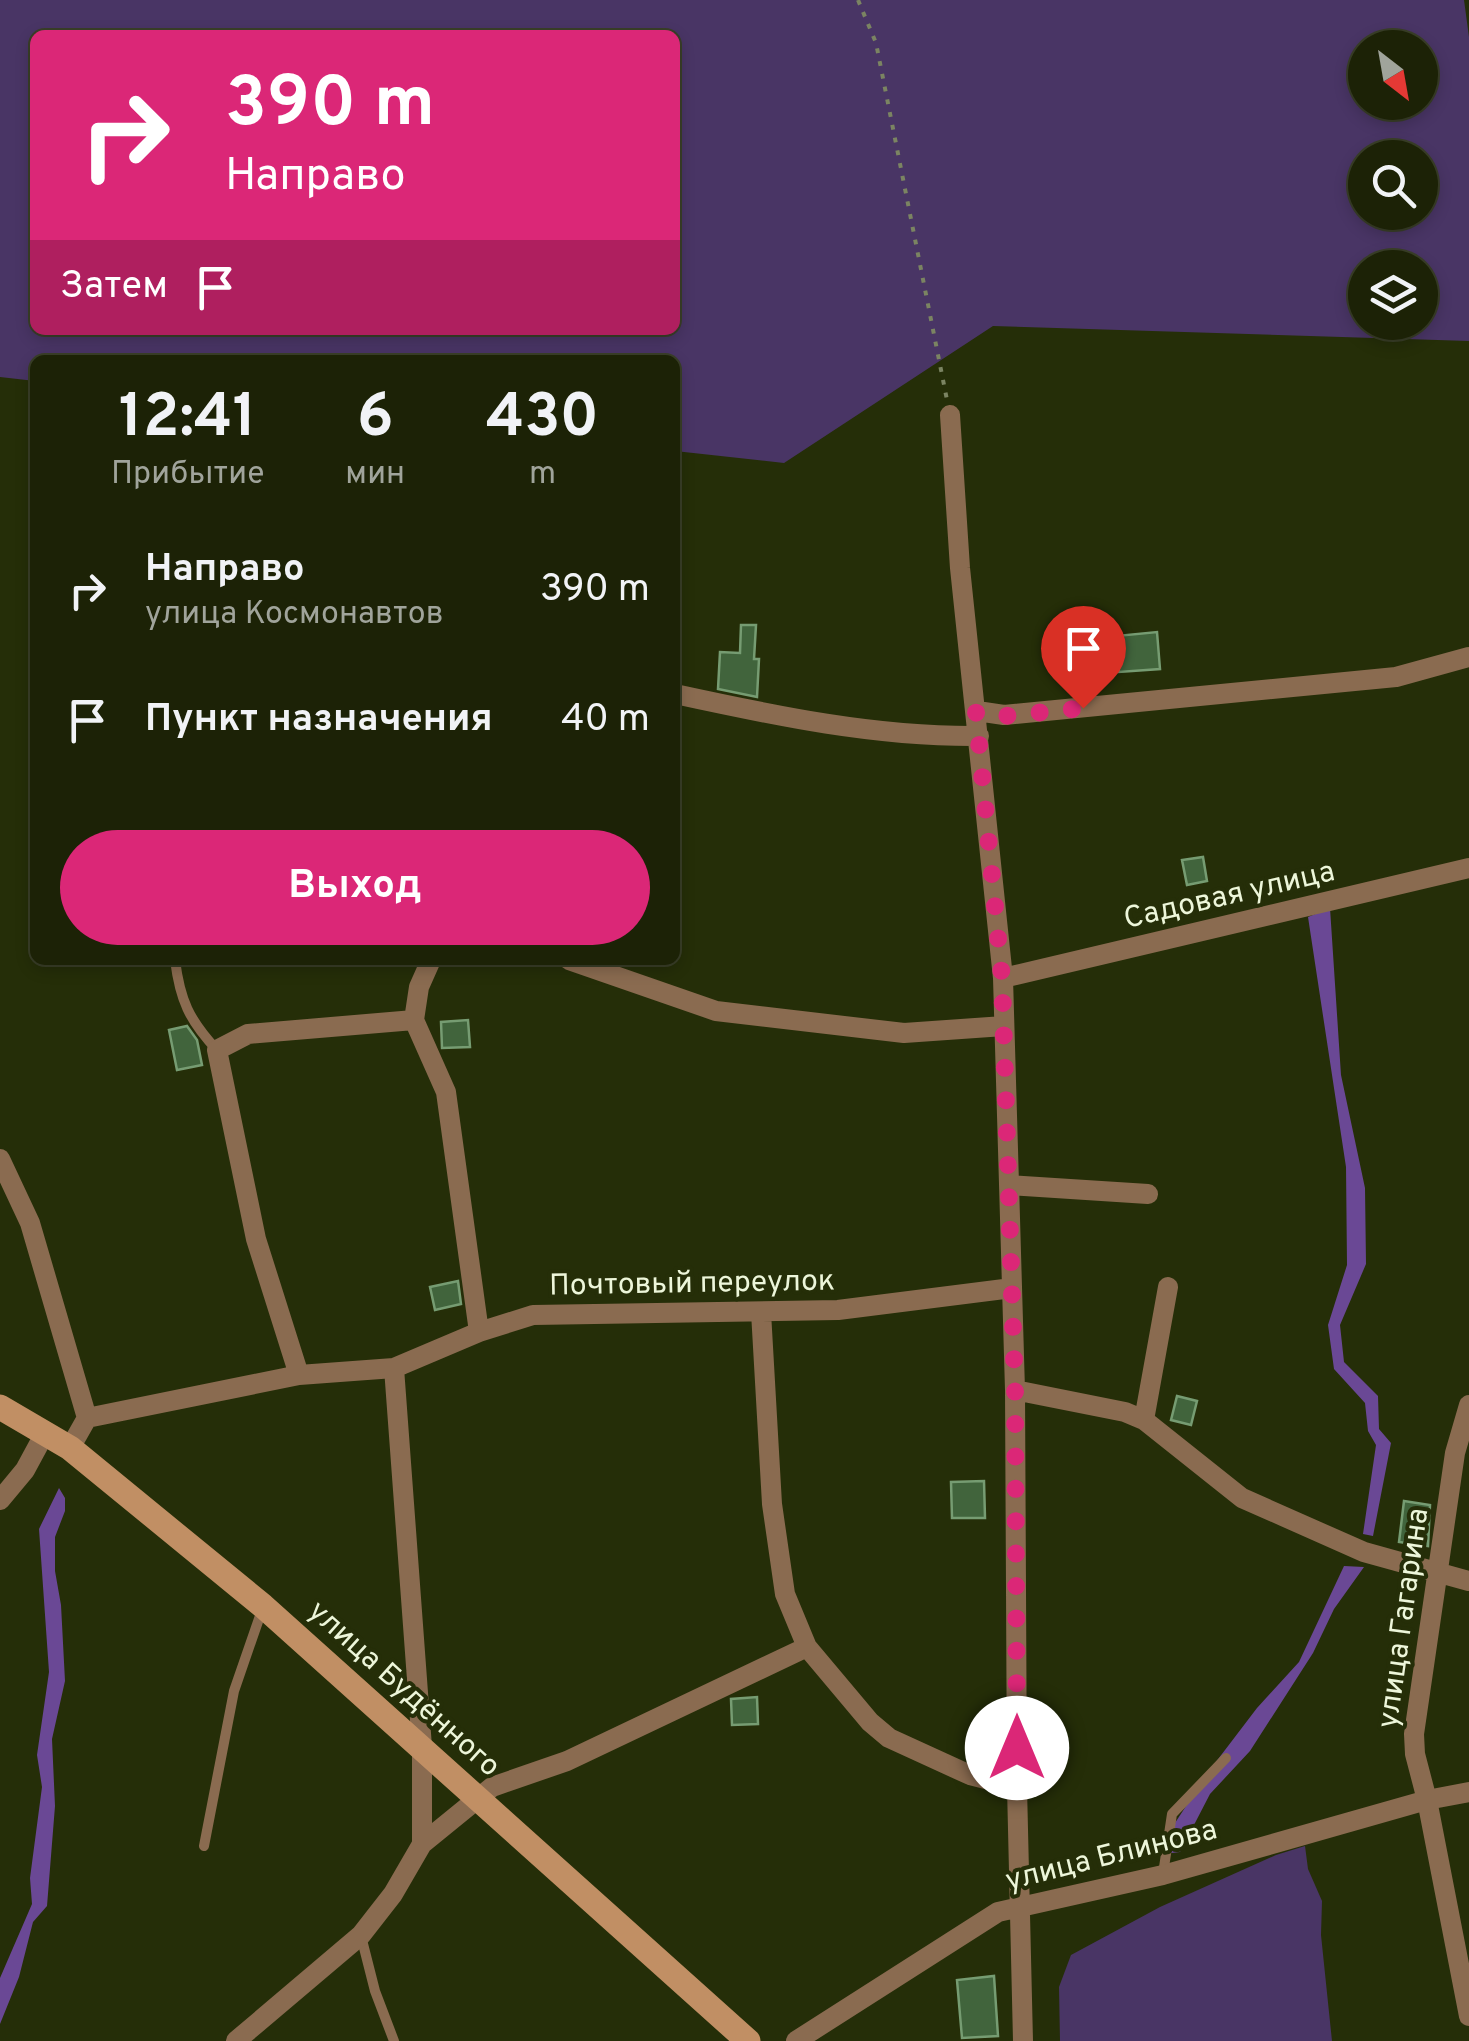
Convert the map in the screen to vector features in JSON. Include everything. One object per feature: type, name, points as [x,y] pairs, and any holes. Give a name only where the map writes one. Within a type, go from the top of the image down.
[{"type":"main road","name":"улица Будённого","points":[[0,1407],[70,1448],[263,1606],[748,2041]]},
{"type":"street","points":[[950,415],[960,568],[1002,978],[1015,1390],[1017,1788],[1024,2041]]},
{"type":"street","points":[[976,712],[1004,716],[1396,676],[1469,657]]},
{"type":"street","points":[[680,695],[802,722],[928,736],[979,736]]},
{"type":"street","name":"Садовая улица","points":[[1002,978],[1469,868]]},
{"type":"street","points":[[429,965],[419,987],[414,1020],[446,1092],[479,1332]]},
{"type":"street","points":[[583,965],[716,1011],[904,1033],[1004,1026]]},
{"type":"street","points":[[299,1376],[256,1239],[218,1050],[248,1034],[414,1020]]},
{"type":"street","points":[[0,1160],[30,1223],[87,1418],[70,1448]]},
{"type":"street","points":[[1009,1185],[1148,1194]]},
{"type":"street","points":[[1144,1420],[1168,1287]]},
{"type":"street","name":"Почтовый переулок","points":[[87,1418],[299,1376],[394,1368],[479,1332],[533,1315],[838,1310],[1012,1288]]},
{"type":"street","points":[[761,1312],[772,1504],[786,1594],[806,1647],[870,1722],[889,1738],[970,1776],[1017,1788]]},
{"type":"street","points":[[394,1368],[422,1747],[422,1844]]},
{"type":"street","points":[[1015,1390],[1125,1412],[1144,1420],[1242,1498],[1364,1552],[1469,1581]]},
{"type":"street","name":"улица Гагарина","points":[[1469,1405],[1456,1453],[1414,1734],[1469,2016]]},
{"type":"street","points":[[0,1500],[25,1470],[46,1433]]},
{"type":"street","points":[[236,2041],[360,1934],[393,1894],[422,1844],[492,1787],[567,1761],[806,1647]]},
{"type":"street","name":"улица Блинова","points":[[796,2041],[998,1912],[1162,1874],[1469,1792]]},
{"type":"lane","points":[[176,965],[180,997],[199,1031],[218,1050]]},
{"type":"lane","points":[[204,1846],[234,1691],[263,1606]]},
{"type":"lane","points":[[1162,1874],[1172,1814],[1226,1758]]},
{"type":"lane","points":[[360,1934],[394,2041]]},
{"type":"path","points":[[858,0],[876,43],[950,415]]},
{"type":"shaded area","points":[[0,0],[1464,0],[1469,37],[1469,341],[1437,340],[1438,250],[1348,250],[1348,337],[993,326],[784,463],[680,452],[680,355],[30,355],[30,380],[0,377]]},
{"type":"shaded area","points":[[1330,908],[1341,1075],[1365,1188],[1366,1264],[1340,1325],[1344,1362],[1378,1396],[1379,1429],[1391,1443],[1373,1536],[1363,1534],[1376,1445],[1368,1431],[1365,1403],[1334,1369],[1328,1325],[1347,1265],[1346,1167],[1308,917]]},
{"type":"shaded area","points":[[59,1488],[65,1498],[65,1511],[55,1537],[55,1571],[65,1681],[52,1739],[55,1806],[47,1906],[33,1922],[19,1977],[0,2024],[0,1978],[32,1904],[30,1878],[42,1787],[37,1755],[49,1672],[39,1529]]},
{"type":"shaded area","points":[[1344,1566],[1364,1567],[1334,1609],[1313,1653],[1250,1751],[1210,1794],[1180,1852],[1154,1855],[1209,1771],[1257,1708],[1299,1662]]},
{"type":"shaded area","points":[[1305,1846],[1308,1869],[1322,1901],[1321,1935],[1332,2041],[1060,2041],[1059,1987],[1071,1955],[1160,1907]]},
{"type":"building","points":[[741,625],[756,625],[757,697],[718,689],[720,652],[740,653]]},
{"type":"building","points":[[1157,632],[1160,669],[1119,672],[1116,636]]},
{"type":"building","points":[[1203,857],[1207,881],[1187,885],[1182,860]]},
{"type":"building","points":[[468,1020],[470,1047],[442,1048],[441,1022]]},
{"type":"building","points":[[187,1026],[197,1040],[202,1065],[177,1070],[169,1030]]},
{"type":"building","points":[[458,1281],[461,1304],[435,1310],[430,1287]]},
{"type":"building","points":[[1177,1396],[1197,1401],[1191,1425],[1171,1420]]},
{"type":"building","points":[[984,1481],[985,1518],[952,1518],[951,1482]]},
{"type":"building","points":[[1404,1501],[1430,1505],[1428,1546],[1399,1542]]},
{"type":"building","points":[[757,1697],[758,1724],[732,1725],[731,1699]]},
{"type":"building","points":[[994,1976],[998,2036],[962,2038],[957,1980]]},
{"type":"route","points":[[1017,1748],[1015,1390],[1002,978],[976,712],[1004,716],[1083,708]]}]
